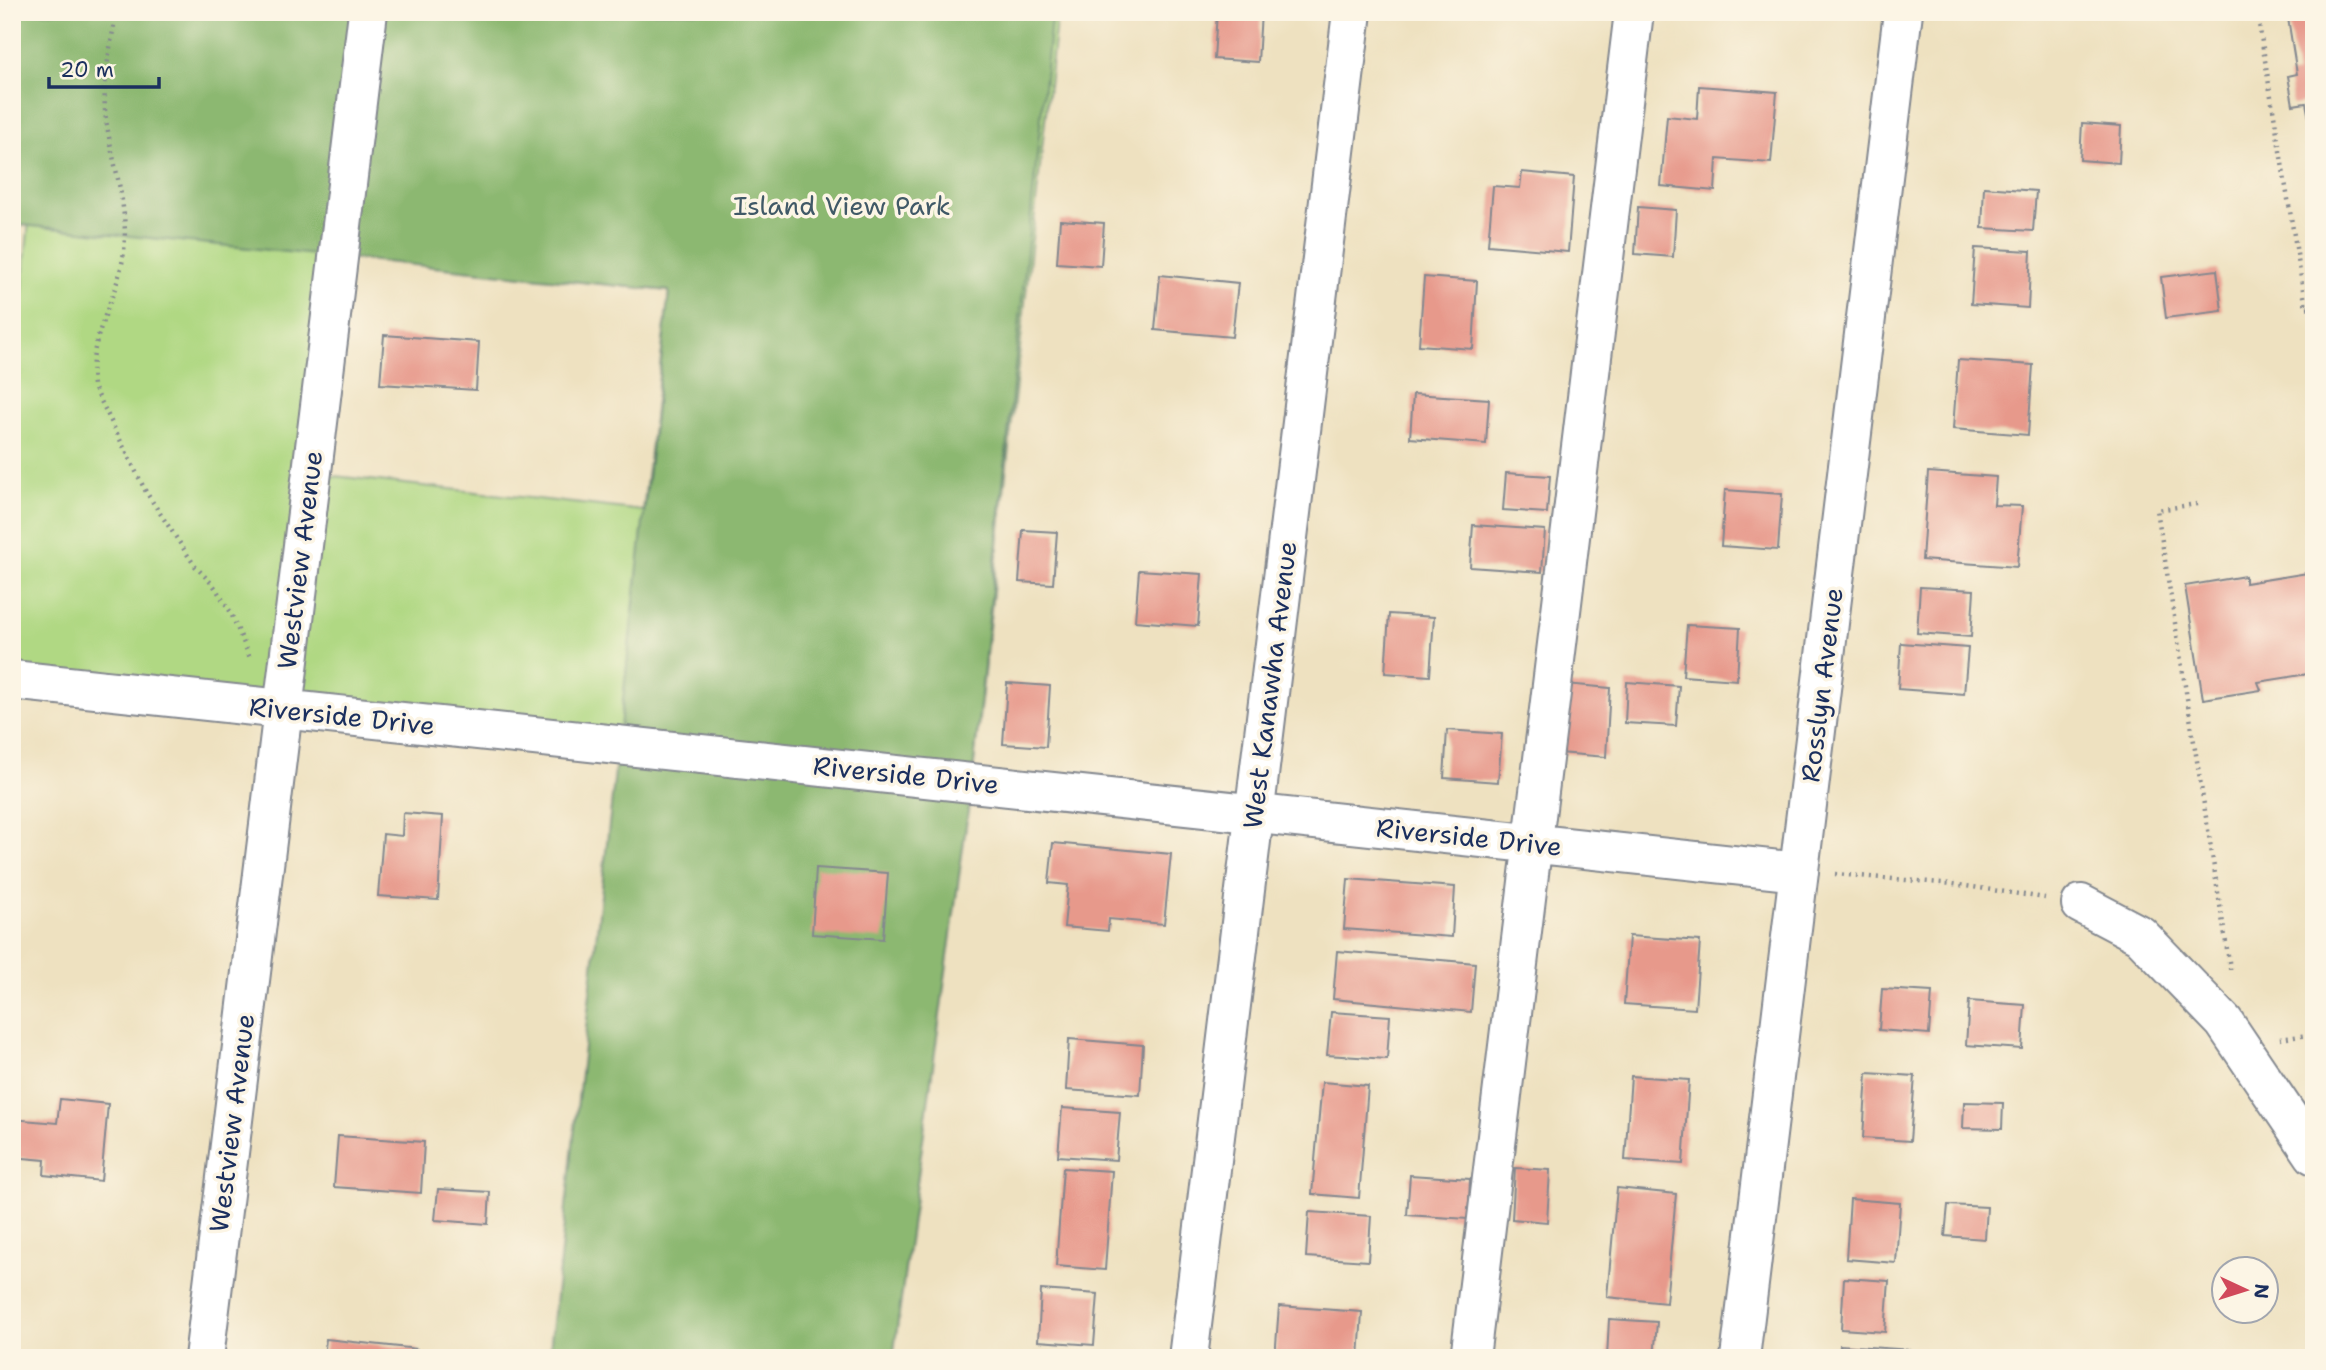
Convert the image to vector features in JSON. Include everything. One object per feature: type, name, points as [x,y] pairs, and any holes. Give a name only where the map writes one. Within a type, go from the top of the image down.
[{"type":"street","name":"Westview Avenue","points":[[204,1358],[368,12]]},
{"type":"street","name":"West Kanawha Avenue","points":[[1188,1358],[1352,12]]},
{"type":"street","points":[[1470,1358],[1634,12]]},
{"type":"street","name":"Rosslyn Avenue","points":[[1740,1358],[1903,12]]},
{"type":"street","name":"Riverside Drive","points":[[12,680],[1799,872]]},
{"type":"street","points":[[2081,904],[2140,935],[2161,954],[2242,1045],[2314,1155]]},
{"type":"path","points":[[116,12],[106,116],[125,218],[124,250],[119,281],[94,345],[90,366],[93,385],[146,492],[195,566],[214,586],[230,611],[261,683],[281,709]]},
{"type":"path","points":[[2257,12],[2306,308],[2314,307]]},
{"type":"path","points":[[2197,504],[2157,510],[2231,977]]},
{"type":"path","points":[[1799,872],[1954,884],[2081,904]]},
{"type":"path","points":[[2242,1045],[2314,1034]]},
{"type":"green space","name":"Island View Park","points":[[12,12],[1052,12],[972,782],[893,1358],[549,1358],[669,291],[12,224]]},
{"type":"green space","name":"Island View Park","points":[[49,12],[1057,12],[972,782],[12,680],[12,398]],"holes":[[[338,256],[669,291],[643,511],[326,475]]]},
{"type":"building","points":[[1217,12],[1261,12],[1258,62],[1214,59]]},
{"type":"building","points":[[2287,12],[2314,12],[2314,143],[2306,103],[2293,105],[2288,76],[2297,74]]},
{"type":"building","points":[[1699,86],[1777,92],[1771,163],[1717,159],[1715,191],[1661,186],[1667,116],[1697,119]]},
{"type":"building","points":[[2082,123],[2121,126],[2119,163],[2080,160]]},
{"type":"building","points":[[1522,172],[1574,177],[1568,252],[1488,245],[1493,186],[1520,188]]},
{"type":"building","points":[[1984,187],[2036,191],[2033,231],[1982,228]]},
{"type":"building","points":[[1638,207],[1676,210],[1673,257],[1635,254]]},
{"type":"building","points":[[1060,220],[1104,223],[1101,266],[1057,263]]},
{"type":"building","points":[[1975,248],[2031,251],[2028,308],[1971,304]]},
{"type":"building","points":[[2217,270],[2222,311],[2166,318],[2161,277]]},
{"type":"building","points":[[1160,275],[1238,283],[1232,337],[1155,330]]},
{"type":"building","points":[[1424,277],[1477,281],[1473,349],[1419,345]]},
{"type":"building","points":[[384,335],[479,342],[476,390],[380,384]]},
{"type":"building","points":[[1958,360],[2033,365],[2028,435],[1953,429]]},
{"type":"building","points":[[1413,394],[1489,399],[1486,444],[1410,438]]},
{"type":"building","points":[[1928,472],[1996,477],[1994,505],[2022,506],[2017,567],[1922,560]]},
{"type":"building","points":[[1506,473],[1550,476],[1547,513],[1503,510]]},
{"type":"building","points":[[1725,490],[1782,494],[1778,550],[1721,546]]},
{"type":"building","points":[[1473,525],[1545,530],[1542,572],[1470,567]]},
{"type":"building","points":[[1023,530],[1057,532],[1053,584],[1019,582]]},
{"type":"building","points":[[1139,570],[1202,574],[1198,626],[1135,621]]},
{"type":"building","points":[[2314,572],[2314,673],[2258,682],[2261,690],[2203,699],[2185,586],[2245,576],[2245,583]]},
{"type":"building","points":[[1920,587],[1974,590],[1971,637],[1917,633]]},
{"type":"building","points":[[1389,614],[1434,617],[1430,676],[1385,673]]},
{"type":"building","points":[[1687,625],[1740,628],[1737,680],[1683,676]]},
{"type":"building","points":[[1901,643],[1968,648],[1964,694],[1898,689]]},
{"type":"building","points":[[1627,682],[1679,686],[1676,726],[1625,723]]},
{"type":"building","points":[[1007,683],[1050,686],[1046,747],[1003,744]]},
{"type":"building","points":[[1565,684],[1610,688],[1606,757],[1560,753]]},
{"type":"building","points":[[1447,730],[1502,734],[1498,782],[1444,778]]},
{"type":"building","points":[[403,813],[443,816],[438,900],[378,896],[383,834],[402,836]]},
{"type":"building","points":[[1053,843],[1171,854],[1164,924],[1109,919],[1108,931],[1064,927],[1068,885],[1049,883]]},
{"type":"building","points":[[816,868],[888,873],[883,939],[812,934]]},
{"type":"building","points":[[1348,879],[1455,887],[1452,937],[1344,929]]},
{"type":"building","points":[[1629,936],[1700,941],[1695,1009],[1624,1004]]},
{"type":"building","points":[[1337,951],[1475,963],[1471,1012],[1333,999]]},
{"type":"building","points":[[1882,989],[1932,992],[1929,1034],[1879,1030]]},
{"type":"building","points":[[1969,1001],[2025,1005],[2022,1049],[1966,1045]]},
{"type":"building","points":[[1331,1012],[1390,1016],[1387,1059],[1327,1055]]},
{"type":"building","points":[[1069,1039],[1143,1045],[1140,1095],[1066,1090]]},
{"type":"building","points":[[1867,1073],[1915,1076],[1910,1141],[1863,1138]]},
{"type":"building","points":[[1631,1076],[1689,1080],[1683,1164],[1625,1160]]},
{"type":"building","points":[[1322,1082],[1368,1086],[1359,1198],[1312,1194]]},
{"type":"building","points":[[60,1099],[108,1104],[101,1181],[44,1175],[45,1160],[12,1157],[12,1119],[57,1123]]},
{"type":"building","points":[[1964,1102],[2003,1103],[2002,1129],[1963,1128]]},
{"type":"building","points":[[1062,1108],[1120,1112],[1116,1160],[1058,1156]]},
{"type":"building","points":[[338,1136],[424,1142],[421,1193],[334,1187]]},
{"type":"building","points":[[1063,1168],[1112,1171],[1105,1270],[1056,1266]]},
{"type":"building","points":[[1515,1168],[1550,1170],[1547,1222],[1512,1219]]},
{"type":"building","points":[[1410,1175],[1470,1179],[1468,1219],[1407,1215]]},
{"type":"building","points":[[1617,1188],[1676,1194],[1666,1303],[1607,1297]]},
{"type":"building","points":[[438,1189],[490,1192],[488,1224],[435,1220]]},
{"type":"building","points":[[1850,1199],[1900,1203],[1896,1263],[1846,1259]]},
{"type":"building","points":[[1948,1205],[1987,1207],[1985,1239],[1945,1236]]},
{"type":"building","points":[[1309,1212],[1371,1216],[1368,1261],[1306,1257]]},
{"type":"building","points":[[1844,1278],[1889,1281],[1885,1332],[1841,1329]]},
{"type":"building","points":[[1041,1290],[1098,1294],[1094,1345],[1038,1341]]},
{"type":"building","points":[[1279,1306],[1362,1312],[1359,1358],[1275,1358]]},
{"type":"building","points":[[1609,1319],[1657,1322],[1654,1358],[1607,1358]]},
{"type":"building","points":[[326,1339],[417,1349],[416,1358],[324,1358]]},
{"type":"building","points":[[1840,1345],[1911,1350],[1911,1358],[1839,1358]]}]
